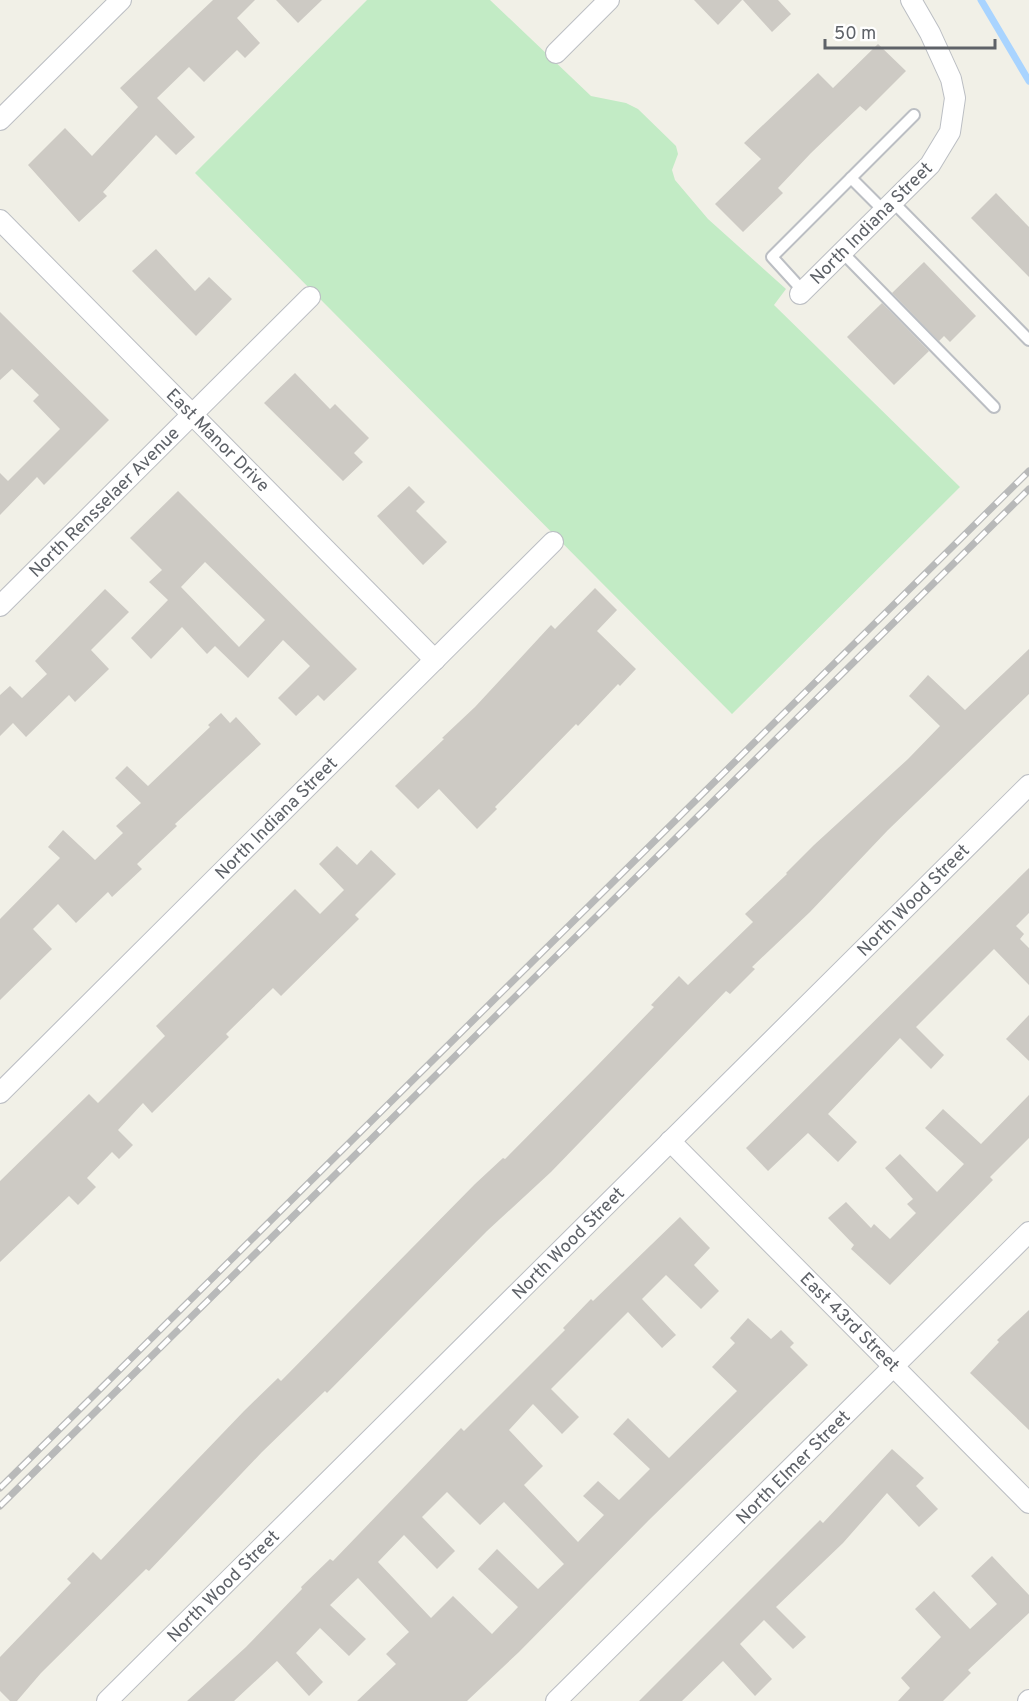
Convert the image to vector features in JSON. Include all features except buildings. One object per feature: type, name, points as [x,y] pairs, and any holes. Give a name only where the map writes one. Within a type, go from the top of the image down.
[{"type":"street","points":[[0,120],[121,0]]},
{"type":"street","points":[[556,53],[609,0]]},
{"type":"street","name":"North Indiana Street","points":[[802,293],[941,150],[954,116],[955,98],[951,79],[930,33],[911,0]]},
{"type":"street","name":"East Manor Drive","points":[[0,220],[435,660]]},
{"type":"street","name":"North Rensselaer Avenue","points":[[0,606],[310,297]]},
{"type":"street","name":"North Indiana Street","points":[[0,1093],[553,542]]},
{"type":"street","name":"North Wood Street","points":[[107,1701],[1029,785]]},
{"type":"street","name":"East 43rd Street","points":[[670,1142],[1029,1503]]},
{"type":"street","name":"North Elmer Street","points":[[556,1701],[1029,1232]]},
{"type":"lane","points":[[802,293],[772,257],[914,115]]},
{"type":"lane","points":[[851,178],[888,207],[1029,340]]},
{"type":"lane","points":[[842,252],[994,407]]},
{"type":"green space","points":[[367,0],[490,0],[591,96],[626,103],[638,109],[676,146],[678,154],[672,170],[675,180],[708,219],[786,289],[774,305],[960,487],[732,714],[195,173]]},
{"type":"waterway","points":[[981,0],[1029,81]]},
{"type":"railway","points":[[0,1488],[1029,471]]},
{"type":"railway","points":[[0,1506],[1029,489]]}]
